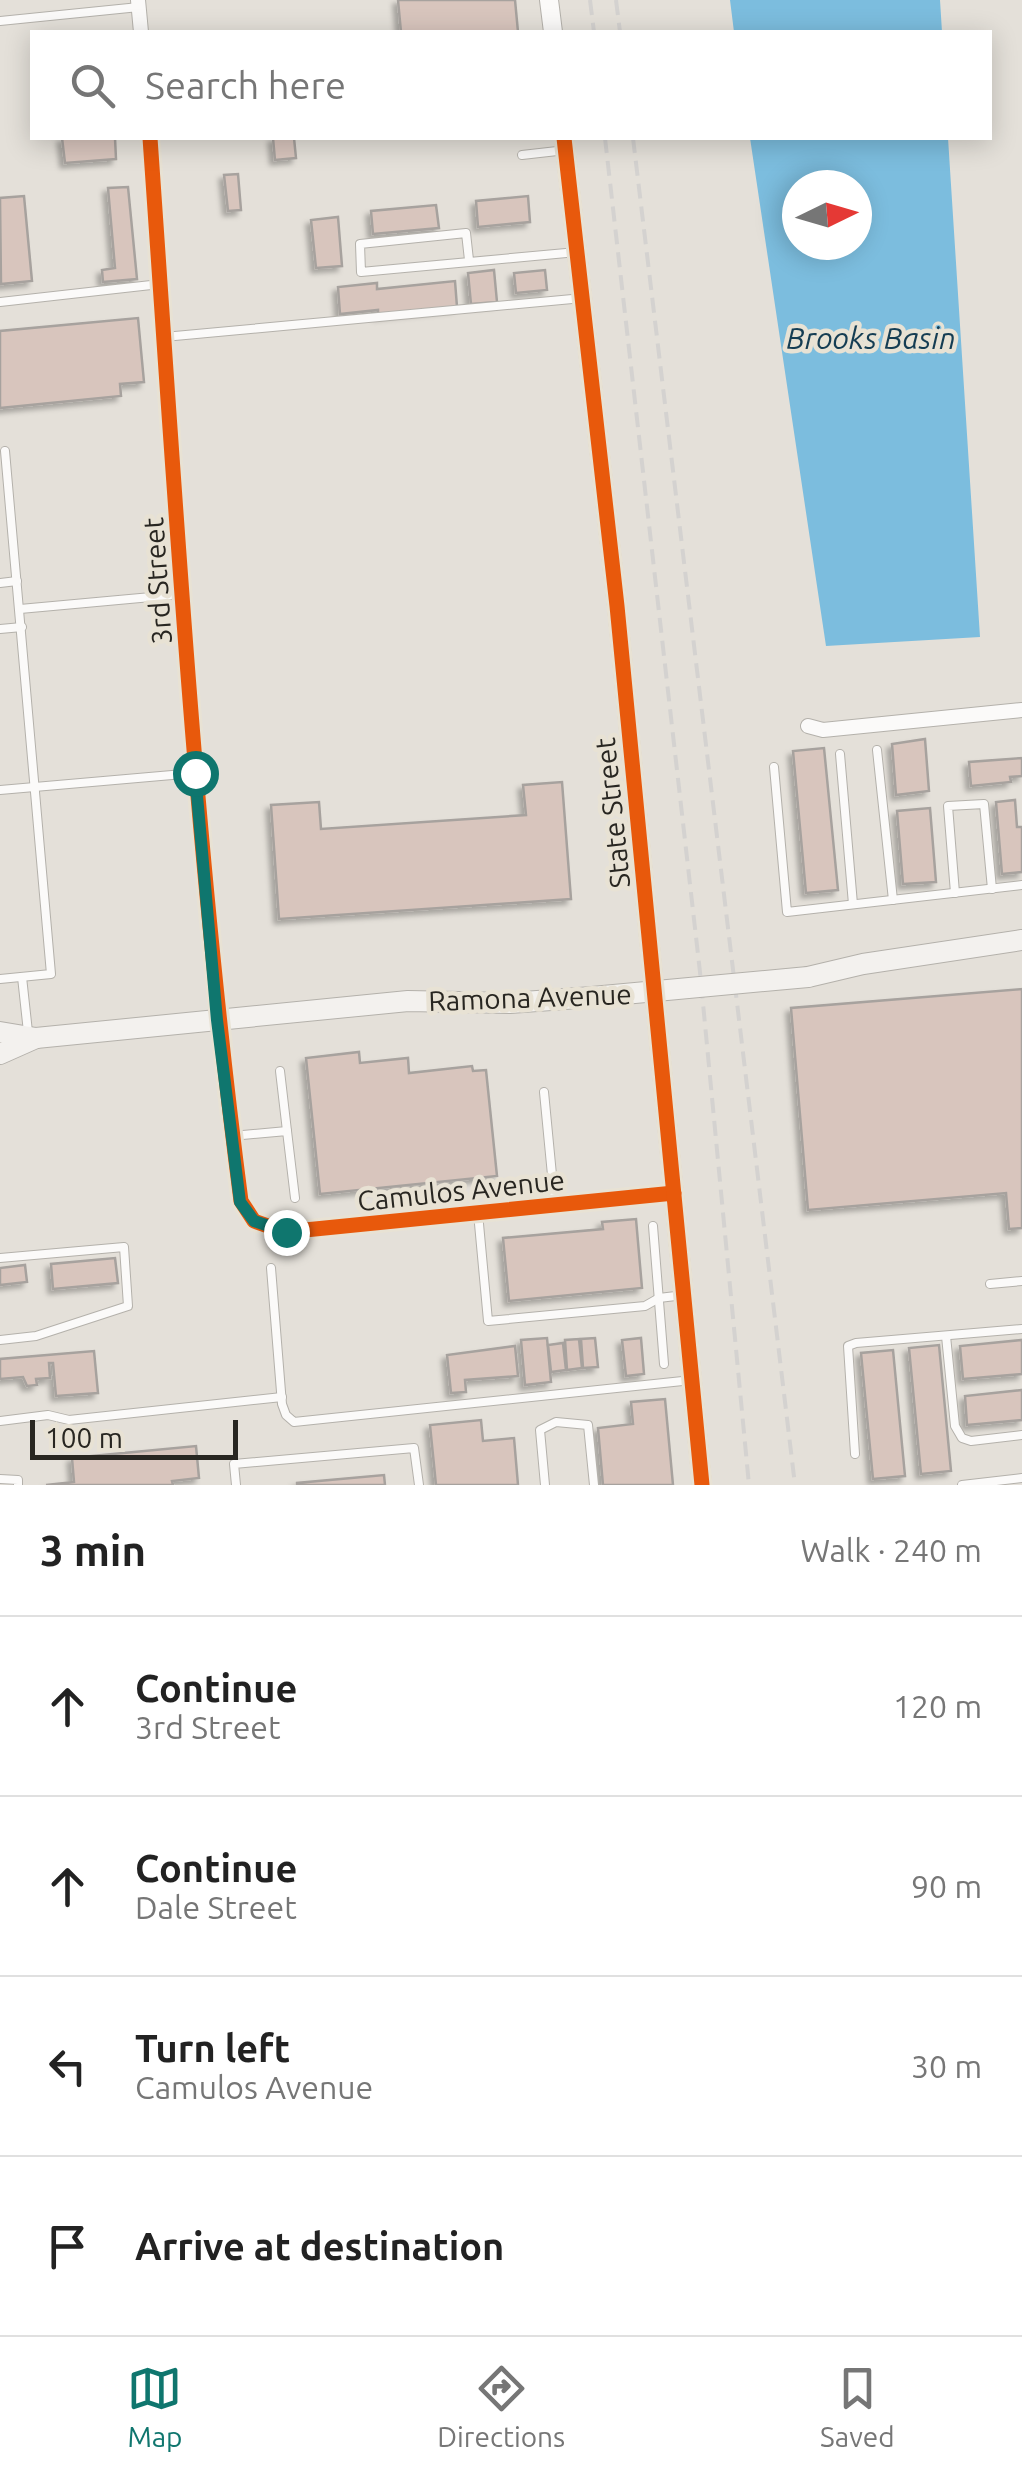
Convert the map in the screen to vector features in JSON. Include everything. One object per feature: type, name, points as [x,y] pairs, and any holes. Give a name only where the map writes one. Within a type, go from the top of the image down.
[{"type":"main road","name":"Ramona Avenue","points":[[0,1032],[32,1038],[408,1001],[510,1003],[592,997],[808,977],[863,964],[1022,940]]},
{"type":"main road","name":"Ramona Avenue","points":[[0,1054],[32,1038]]},
{"type":"street","points":[[549,0],[553,30]]},
{"type":"street","points":[[138,4],[141,30]]},
{"type":"street","name":"3rd Street","points":[[150,140],[195,773],[217,1020],[240,1202],[254,1221]]},
{"type":"street","name":"State Street","points":[[565,144],[619,625],[702,1485]]},
{"type":"street","points":[[808,726],[824,730],[1022,710]]},
{"type":"street","name":"Camulos Avenue","points":[[254,1221],[286,1232],[674,1192]]},
{"type":"lane","points":[[0,21],[138,4]]},
{"type":"lane","points":[[522,156],[565,144]]},
{"type":"lane","points":[[469,260],[466,233],[360,244],[361,272],[577,252]]},
{"type":"lane","points":[[0,302],[160,284]]},
{"type":"lane","points":[[164,337],[582,298]]},
{"type":"lane","points":[[0,979],[51,974],[5,451]]},
{"type":"lane","points":[[0,583],[18,581]]},
{"type":"lane","points":[[20,609],[184,594]]},
{"type":"lane","points":[[0,629],[22,627]]},
{"type":"lane","points":[[877,750],[893,900]]},
{"type":"lane","points":[[840,754],[853,904]]},
{"type":"lane","points":[[774,767],[787,912],[1022,886]]},
{"type":"lane","points":[[0,790],[195,773]]},
{"type":"lane","points":[[955,893],[948,806],[984,804],[992,889]]},
{"type":"lane","points":[[22,977],[32,1038]]},
{"type":"lane","points":[[280,1071],[295,1198]]},
{"type":"lane","points":[[544,1092],[555,1206]]},
{"type":"lane","points":[[232,1136],[287,1130]]},
{"type":"lane","points":[[478,1213],[488,1321],[645,1306],[658,1298],[684,1296]]},
{"type":"lane","points":[[653,1226],[664,1364]]},
{"type":"lane","points":[[0,1258],[124,1247],[128,1306],[36,1336],[0,1340]]},
{"type":"lane","points":[[270,1268],[282,1397],[286,1415],[294,1422],[692,1380]]},
{"type":"lane","points":[[990,1284],[1022,1281]]},
{"type":"lane","points":[[855,1454],[848,1346],[1022,1330]]},
{"type":"lane","points":[[946,1336],[955,1426],[962,1438],[971,1441],[1022,1435]]},
{"type":"lane","points":[[0,1421],[48,1416],[69,1420],[282,1397]]},
{"type":"lane","points":[[546,1485],[540,1430],[556,1422],[588,1424],[594,1485]]},
{"type":"lane","points":[[236,1485],[234,1464],[414,1448],[419,1485]]},
{"type":"lane","points":[[962,1485],[1022,1478]]},
{"type":"lane","points":[[0,1479],[18,1480],[18,1485]]},
{"type":"water","points":[[730,0],[940,0],[942,30],[734,30]]},
{"type":"water","name":"Brooks Basin","points":[[750,140],[948,140],[980,637],[826,646]]},
{"type":"building","points":[[398,0],[515,0],[518,30],[401,30]]},
{"type":"building","points":[[62,140],[115,140],[116,159],[65,163]]},
{"type":"building","points":[[273,140],[294,140],[296,158],[275,160]]},
{"type":"building","points":[[238,174],[241,210],[228,211],[224,175]]},
{"type":"building","points":[[128,187],[137,279],[103,282],[102,270],[115,268],[108,188]]},
{"type":"building","points":[[24,196],[32,281],[1,284],[0,198]]},
{"type":"building","points":[[528,196],[530,222],[478,227],[476,201]]},
{"type":"building","points":[[436,205],[439,228],[373,234],[371,211]]},
{"type":"building","points":[[338,217],[342,266],[316,268],[311,220]]},
{"type":"building","points":[[494,270],[497,302],[471,304],[468,273]]},
{"type":"building","points":[[545,270],[547,290],[516,293],[514,273]]},
{"type":"building","points":[[455,281],[457,307],[378,315],[378,310],[340,314],[338,287],[377,283],[377,289]]},
{"type":"building","points":[[138,318],[144,382],[120,384],[121,396],[0,408],[0,331]]},
{"type":"building","points":[[925,739],[929,791],[896,795],[892,744]]},
{"type":"building","points":[[824,748],[838,890],[806,893],[793,751]]},
{"type":"building","points":[[1022,758],[1022,776],[1010,777],[1011,782],[971,786],[969,762]]},
{"type":"building","points":[[562,782],[571,899],[279,919],[271,805],[319,802],[321,829],[526,815],[523,785]]},
{"type":"building","points":[[1015,800],[1017,827],[1022,827],[1022,872],[1002,874],[996,802]]},
{"type":"building","points":[[930,808],[936,882],[903,884],[897,811]]},
{"type":"building","points":[[1022,989],[1022,1228],[1009,1229],[1006,1193],[808,1210],[791,1008]]},
{"type":"building","points":[[359,1052],[360,1063],[408,1058],[409,1073],[472,1066],[473,1071],[486,1070],[497,1176],[320,1194],[306,1058]]},
{"type":"building","points":[[636,1219],[642,1288],[509,1301],[503,1238],[603,1229],[602,1222]]},
{"type":"building","points":[[115,1258],[118,1283],[53,1289],[51,1264]]},
{"type":"building","points":[[25,1265],[27,1282],[0,1285],[0,1268]]},
{"type":"building","points":[[547,1338],[551,1382],[525,1385],[521,1340]]},
{"type":"building","points":[[595,1338],[598,1367],[583,1368],[581,1339]]},
{"type":"building","points":[[641,1338],[644,1374],[626,1376],[622,1340]]},
{"type":"building","points":[[579,1339],[582,1368],[567,1370],[565,1340]]},
{"type":"building","points":[[1022,1340],[1022,1374],[963,1379],[960,1346]]},
{"type":"building","points":[[563,1343],[566,1370],[551,1372],[548,1345]]},
{"type":"building","points":[[939,1345],[951,1471],[921,1474],[909,1348]]},
{"type":"building","points":[[515,1346],[518,1376],[465,1380],[466,1392],[451,1393],[447,1355]]},
{"type":"building","points":[[893,1350],[905,1476],[873,1479],[861,1353]]},
{"type":"building","points":[[94,1351],[98,1393],[56,1396],[53,1363],[49,1363],[50,1378],[36,1379],[37,1385],[27,1386],[23,1377],[0,1379],[0,1359]]},
{"type":"building","points":[[1022,1390],[1022,1420],[967,1425],[965,1396]]},
{"type":"building","points":[[665,1399],[673,1485],[603,1485],[598,1428],[633,1424],[631,1402]]},
{"type":"building","points":[[481,1420],[483,1441],[514,1438],[518,1485],[436,1485],[430,1425]]},
{"type":"building","points":[[196,1446],[199,1478],[172,1481],[173,1485],[46,1485],[74,1482],[72,1458]]},
{"type":"building","points":[[384,1475],[385,1485],[297,1485],[297,1483]]},
{"type":"railway","points":[[590,0],[594,30]]},
{"type":"railway","points":[[616,0],[620,30]]},
{"type":"railway","points":[[605,140],[700,972],[749,1485]]},
{"type":"railway","points":[[633,140],[795,1485]]},
{"type":"cycle path","points":[[150,140],[199,803],[241,1201],[254,1221],[285,1232],[674,1193]]},
{"type":"cycle path","points":[[564,140],[617,606],[702,1485]]},
{"type":"route","points":[[195,773],[217,1020],[240,1202],[254,1221],[286,1232]]}]
